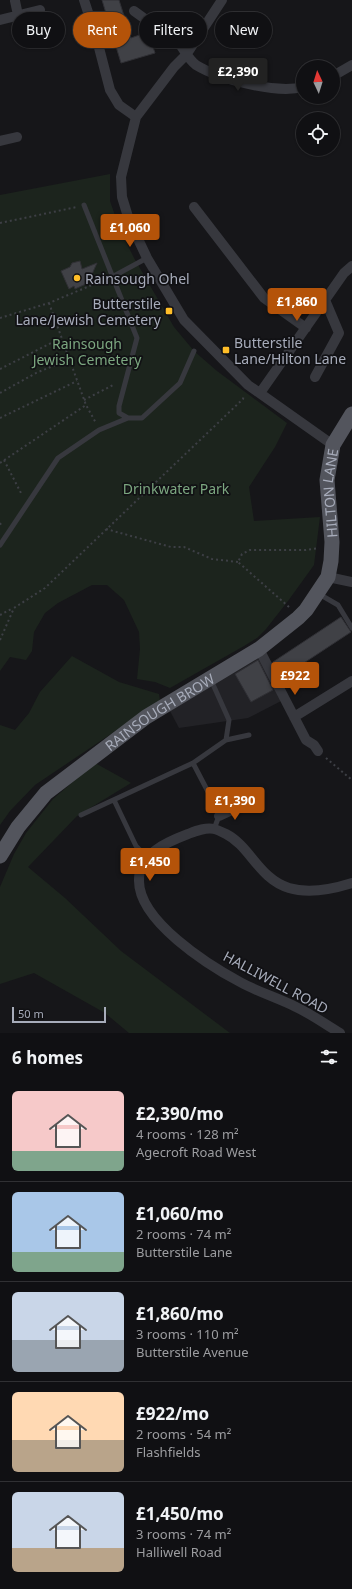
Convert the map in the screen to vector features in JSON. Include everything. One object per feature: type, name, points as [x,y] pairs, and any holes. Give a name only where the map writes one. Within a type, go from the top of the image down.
[{"type":"main road","name":"HILTON LANE","points":[[328,577],[332,550],[328,480],[333,444],[351,418]]},
{"type":"main road","name":"RAINSOUGH BROW","points":[[0,856],[18,826],[46,793],[146,717],[210,677],[259,649],[298,618],[318,593],[328,577]]},
{"type":"street","points":[[84,0],[97,40],[110,90],[119,105],[136,117]]},
{"type":"street","points":[[222,0],[186,55],[174,67],[136,117],[121,177],[122,197],[129,220],[147,258],[184,320],[248,384],[333,444]]},
{"type":"street","points":[[15,1],[17,12]]},
{"type":"street","points":[[31,12],[40,10]]},
{"type":"street","points":[[134,11],[179,43],[186,55],[195,64],[219,76],[278,88],[296,87]]},
{"type":"street","points":[[0,20],[12,17]]},
{"type":"street","points":[[340,72],[352,65]]},
{"type":"street","points":[[0,141],[17,137]]},
{"type":"street","points":[[194,207],[208,217],[264,298],[306,328]]},
{"type":"street","points":[[260,393],[344,273],[352,266]]},
{"type":"street","points":[[315,377],[339,333],[326,300]]},
{"type":"street","points":[[328,577],[352,582]]},
{"type":"street","points":[[259,649],[306,740],[314,745],[318,751]]},
{"type":"street","points":[[294,717],[352,681]]},
{"type":"street","points":[[219,816],[240,806]]},
{"type":"street","points":[[214,829],[226,834],[236,841],[263,872],[290,888],[309,890],[336,888],[352,883]]},
{"type":"street","name":"HALLIWELL ROAD","points":[[214,829],[200,830],[161,846],[148,858],[139,873],[139,888],[141,896],[151,913],[178,940],[198,956],[241,982],[295,1006],[340,1033]]},
{"type":"lane","points":[[84,205],[137,338],[119,406],[119,413],[128,418]]},
{"type":"lane","points":[[112,277],[147,258]]},
{"type":"lane","points":[[0,545],[58,458],[99,430],[128,418],[142,418],[180,383],[194,351]]},
{"type":"lane","points":[[318,593],[338,605],[352,628]]},
{"type":"lane","points":[[210,677],[229,720],[226,740]]},
{"type":"lane","points":[[81,815],[193,763],[226,740],[249,735]]},
{"type":"lane","points":[[193,763],[216,807],[219,816],[214,829]]},
{"type":"lane","points":[[114,800],[136,846],[148,858]]},
{"type":"path","points":[[0,223],[84,205]]},
{"type":"path","points":[[0,318],[49,303],[112,277]]},
{"type":"path","points":[[49,303],[84,400],[99,430]]},
{"type":"path","points":[[0,369],[62,338]]},
{"type":"path","points":[[0,394],[36,373],[70,359]]},
{"type":"path","points":[[84,400],[126,379]]},
{"type":"path","points":[[0,418],[77,381]]},
{"type":"path","points":[[0,615],[14,608],[45,588],[243,400],[248,384]]},
{"type":"path","points":[[0,462],[86,405]]},
{"type":"path","points":[[4,460],[22,495]]},
{"type":"path","points":[[106,529],[171,547],[184,547],[212,559],[238,562],[289,607],[298,618]]},
{"type":"path","points":[[238,562],[242,554],[250,550],[306,550],[320,548],[332,550]]},
{"type":"path","points":[[0,640],[14,608]]},
{"type":"path","points":[[318,751],[352,780]]},
{"type":"shaded area","points":[[260,657],[283,700],[248,718],[179,728],[170,711]]},
{"type":"green space","points":[[110,174],[110,201],[120,230],[134,258],[174,327],[194,351],[217,371],[287,423],[275,447],[249,487],[254,521],[320,517],[314,565],[266,629],[257,638],[244,646],[170,688],[155,682],[137,679],[140,649],[139,632],[124,600],[107,585],[92,585],[58,603],[45,613],[34,632],[32,651],[26,660],[10,657],[0,671],[0,195]]},
{"type":"green space","points":[[72,656],[119,682],[159,694],[160,701],[35,785],[10,811],[0,825],[0,725],[15,730],[29,713],[40,692]]},
{"type":"green space","points":[[95,763],[131,783],[77,816],[28,867],[65,898],[121,951],[230,1033],[129,1033],[105,1013],[34,973],[0,984],[0,887],[14,854],[26,833],[53,799]]},
{"type":"building","points":[[102,0],[119,0],[123,12],[106,12]]},
{"type":"building","points":[[139,35],[139,48],[153,48],[155,53],[121,63],[116,48],[131,48],[131,38]]},
{"type":"building","name":"Rainsough Ohel","points":[[80,261],[82,269],[97,263],[88,283],[75,289],[74,286],[69,289],[61,271],[70,267],[72,263]]},
{"type":"building","points":[[341,617],[351,632],[281,678],[273,662]]},
{"type":"building","points":[[258,660],[273,690],[251,702],[235,674]]},
{"type":"place","name":"Rainsough Ohel","points":[[77,278]]},
{"type":"place","name":"Butterstile Lane/Jewish Cemetery","points":[[169,311]]},
{"type":"place","name":"Butterstile Lane/Hilton Lane","points":[[226,350]]},
{"type":"park label","name":"Rainsough Jewish Cemetery","points":[[87,352]]},
{"type":"park label","name":"Drinkwater Park","points":[[176,488]]}]
